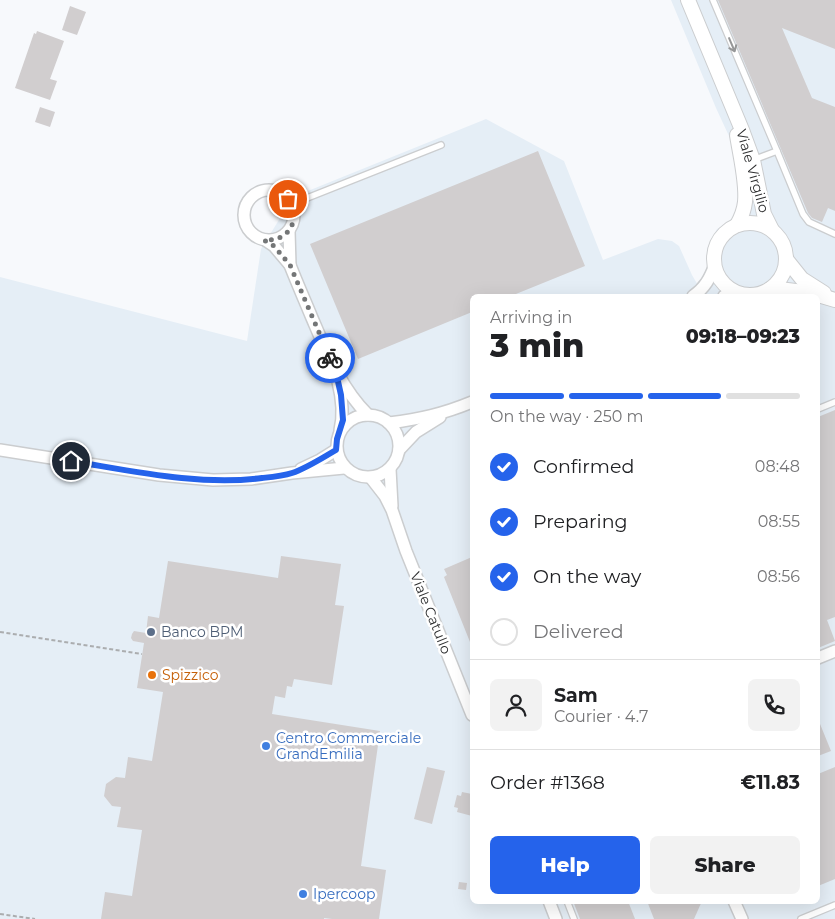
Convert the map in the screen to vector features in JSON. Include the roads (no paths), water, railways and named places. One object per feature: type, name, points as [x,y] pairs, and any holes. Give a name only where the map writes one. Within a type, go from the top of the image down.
[{"type":"street","name":"Viale Virgilio","points":[[688,0],[753,160],[762,208],[772,230]]},
{"type":"street","name":"Viale Virgilio","points":[[734,112],[745,188],[745,202],[737,225]]},
{"type":"street","points":[[264,240],[278,239],[289,231],[295,215],[292,204],[284,194],[272,190],[259,192],[249,200],[244,211],[246,224],[253,234],[274,246],[290,265],[335,368],[352,397],[368,415]]},
{"type":"street","points":[[755,223],[772,230],[778,235],[785,250],[785,267],[782,276],[770,289],[762,293],[729,294],[728,286],[721,280],[715,265],[715,252],[719,241],[724,234],[737,225],[755,223]]},
{"type":"street","points":[[289,231],[290,265]]},
{"type":"street","points":[[786,258],[802,279],[835,300]]},
{"type":"street","points":[[697,294],[706,284],[715,265]]},
{"type":"street","points":[[770,289],[786,289],[813,294]]},
{"type":"street","points":[[820,296],[835,300]]},
{"type":"street","points":[[335,368],[341,395],[343,420],[337,439],[336,450],[344,468],[352,474],[371,478],[381,475],[390,469],[396,460],[399,440],[395,431],[383,418],[368,415],[360,416],[352,419],[340,430]]},
{"type":"street","points":[[389,423],[422,418],[470,403]]},
{"type":"street","points":[[399,450],[416,432],[452,410]]},
{"type":"street","points":[[0,450],[159,475],[213,480],[251,479],[344,468]]},
{"type":"street","points":[[292,473],[336,450]]},
{"type":"street","name":"Viale Catullo","points":[[390,469],[392,510]]},
{"type":"street","name":"Viale Catullo","points":[[371,478],[385,496],[392,510],[406,551],[470,710]]},
{"type":"street","points":[[820,657],[835,651]]},
{"type":"street","points":[[550,904],[556,919]]},
{"type":"street","points":[[735,904],[742,919]]},
{"type":"lane","points":[[713,0],[803,214],[809,222],[835,234]]},
{"type":"lane","points":[[292,204],[441,145]]},
{"type":"lane","points":[[753,160],[777,151]]},
{"type":"lane","points":[[820,408],[835,402]]},
{"type":"lane","points":[[567,904],[574,919]]},
{"type":"lane","points":[[801,919],[835,905]]},
{"type":"place","name":"Banco BPM","points":[[151,632]]},
{"type":"place","name":"Spizzico","points":[[152,675]]},
{"type":"place","name":"Centro Commerciale GrandEmilia","points":[[266,746]]},
{"type":"place","name":"Ipercoop","points":[[303,894]]}]
